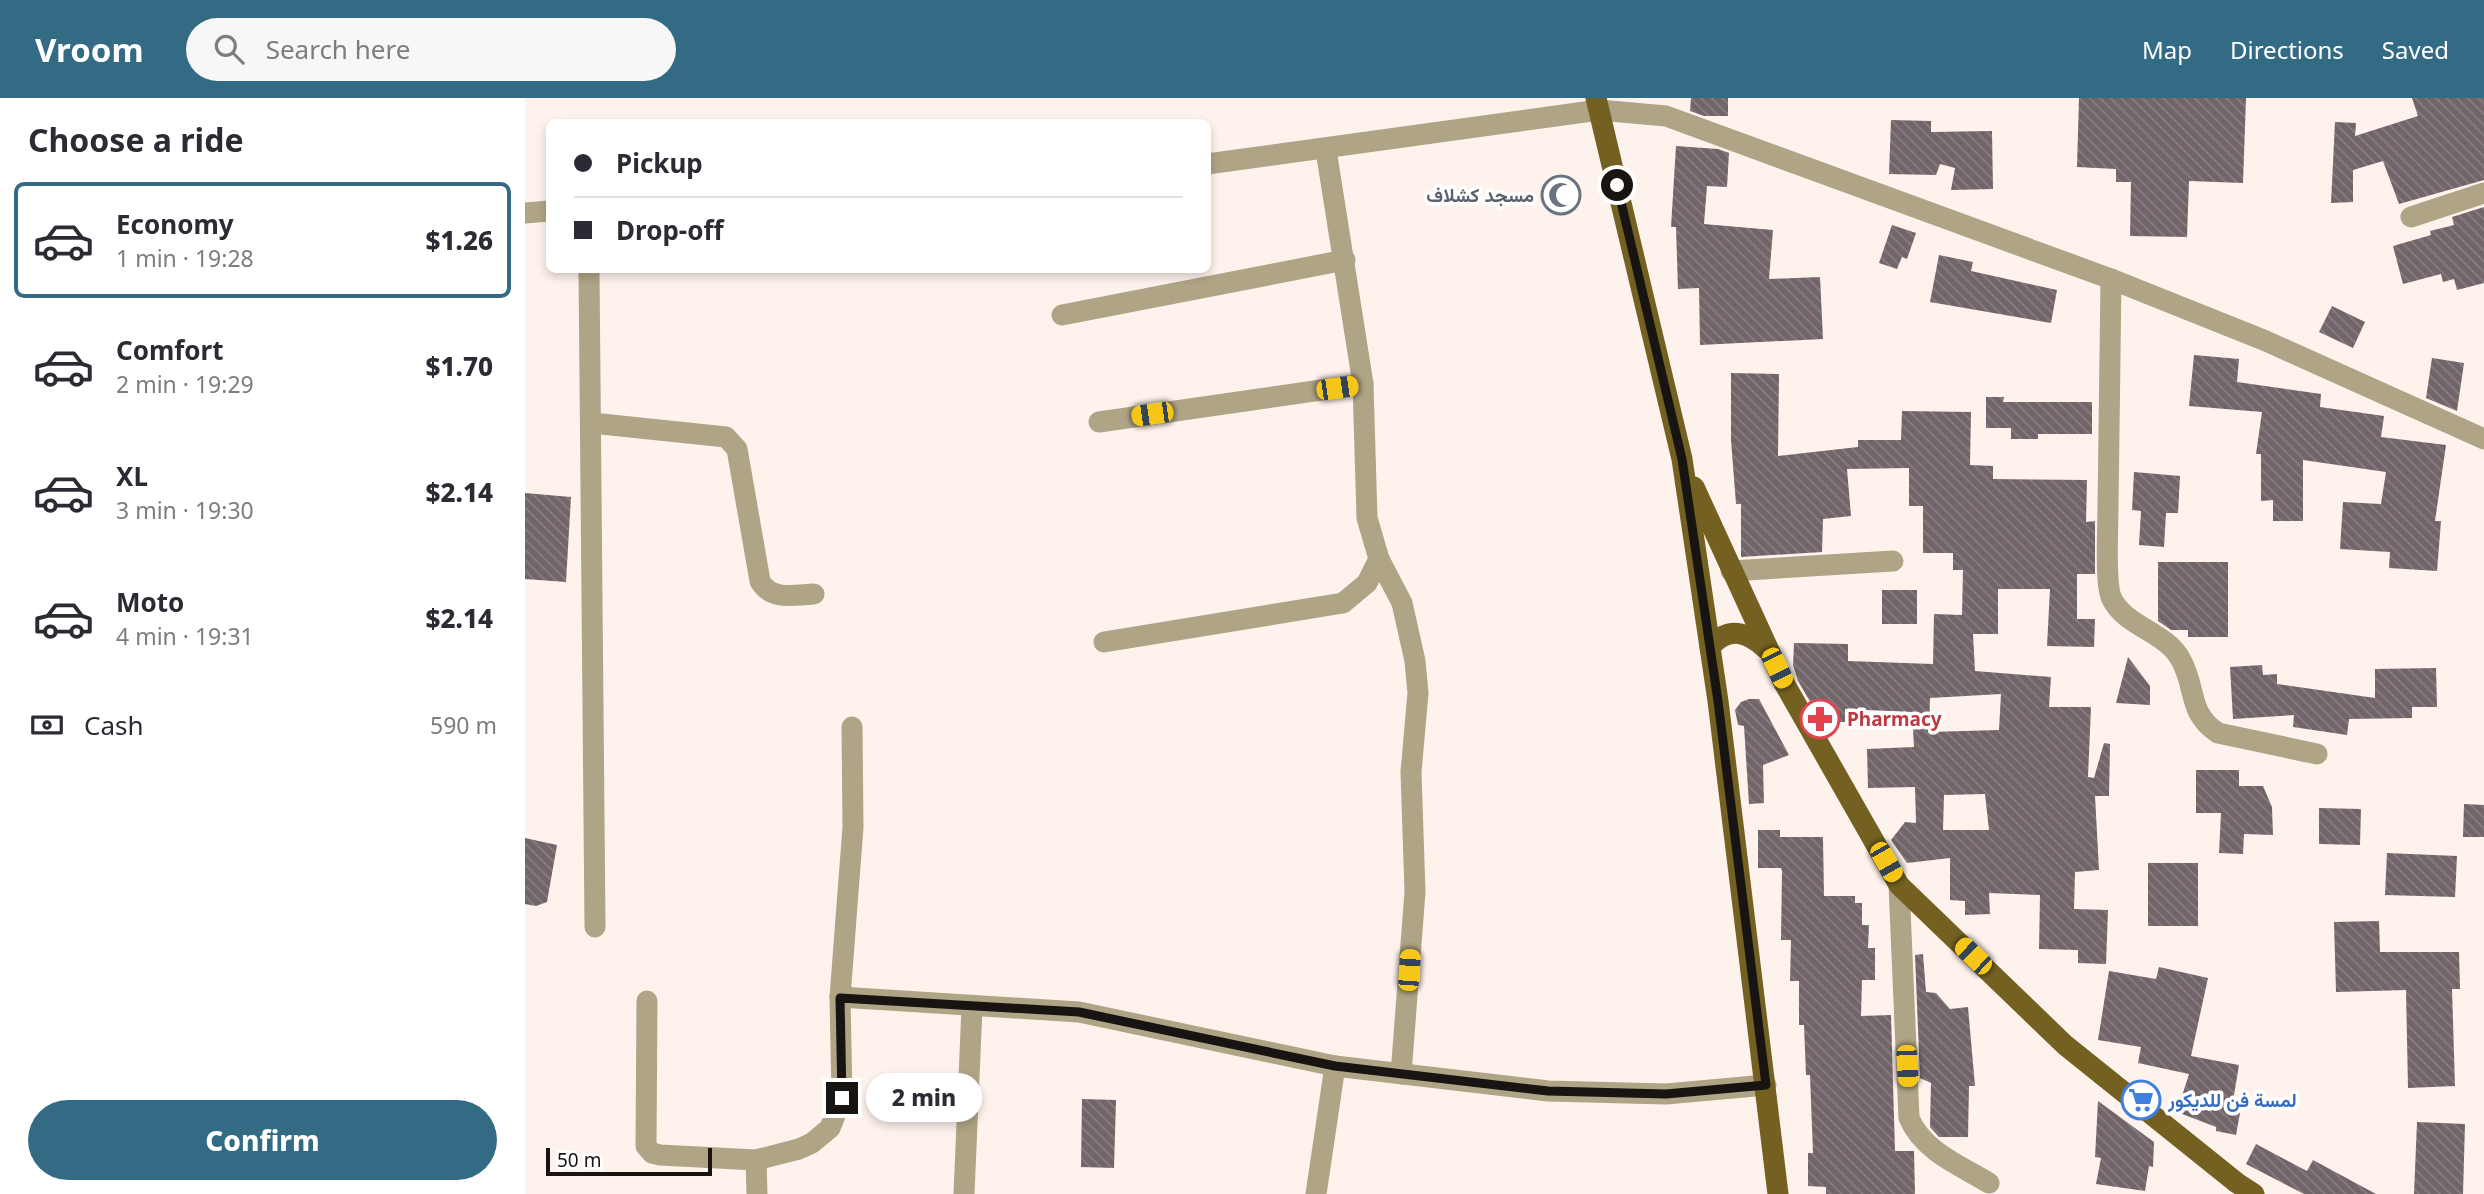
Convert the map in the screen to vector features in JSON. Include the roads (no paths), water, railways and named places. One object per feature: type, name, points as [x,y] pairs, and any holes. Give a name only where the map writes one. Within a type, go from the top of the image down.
[{"type":"main road","points":[[1598,104],[1682,459],[1710,647],[1778,1194]]},
{"type":"main road","points":[[1682,459],[1770,653],[1899,885],[2065,1045],[2237,1184],[2254,1194]]},
{"type":"main road","points":[[1710,647],[1724,634],[1735,632],[1755,639],[1770,653]]},
{"type":"street","points":[[1211,164],[1326,150],[1598,104],[1666,116],[2111,279],[2266,341],[2484,439]]},
{"type":"street","points":[[1326,150],[1363,384],[1367,518],[1380,559],[1402,603],[1415,662],[1418,694],[1411,772],[1415,892],[1401,1074]]},
{"type":"street","points":[[2410,217],[2484,193]]},
{"type":"street","points":[[525,213],[546,211]]},
{"type":"street","points":[[1062,315],[1345,260]]},
{"type":"street","points":[[590,273],[595,927]]},
{"type":"street","points":[[2111,279],[2108,538],[2110,596],[2120,611],[2171,645],[2182,660],[2196,713],[2205,724],[2218,733],[2317,754]]},
{"type":"street","points":[[1099,422],[1363,384]]},
{"type":"street","points":[[592,423],[726,437],[737,449],[760,581],[765,590],[774,594],[814,594]]},
{"type":"street","points":[[1104,642],[1343,603],[1367,583],[1380,559]]},
{"type":"street","points":[[1731,571],[1893,561]]},
{"type":"street","points":[[647,1001],[646,1146],[652,1153],[756,1160],[799,1149],[830,1128],[842,1098],[840,998],[852,827],[852,727]]},
{"type":"street","points":[[1899,885],[1909,1118],[1917,1136],[1930,1147],[1989,1183]]},
{"type":"street","points":[[840,998],[1079,1012],[1335,1066],[1548,1091],[1666,1094],[1766,1085]]},
{"type":"street","points":[[964,1194],[972,1007]]},
{"type":"street","points":[[1316,1194],[1335,1066]]},
{"type":"street","points":[[756,1160],[757,1194]]},
{"type":"place","name":"مسجد كشلاف","points":[[1561,195]]},
{"type":"place","name":"Pharmacy","points":[[1820,719]]},
{"type":"place","name":"لمسة فن للديكور","points":[[2141,1100]]}]
